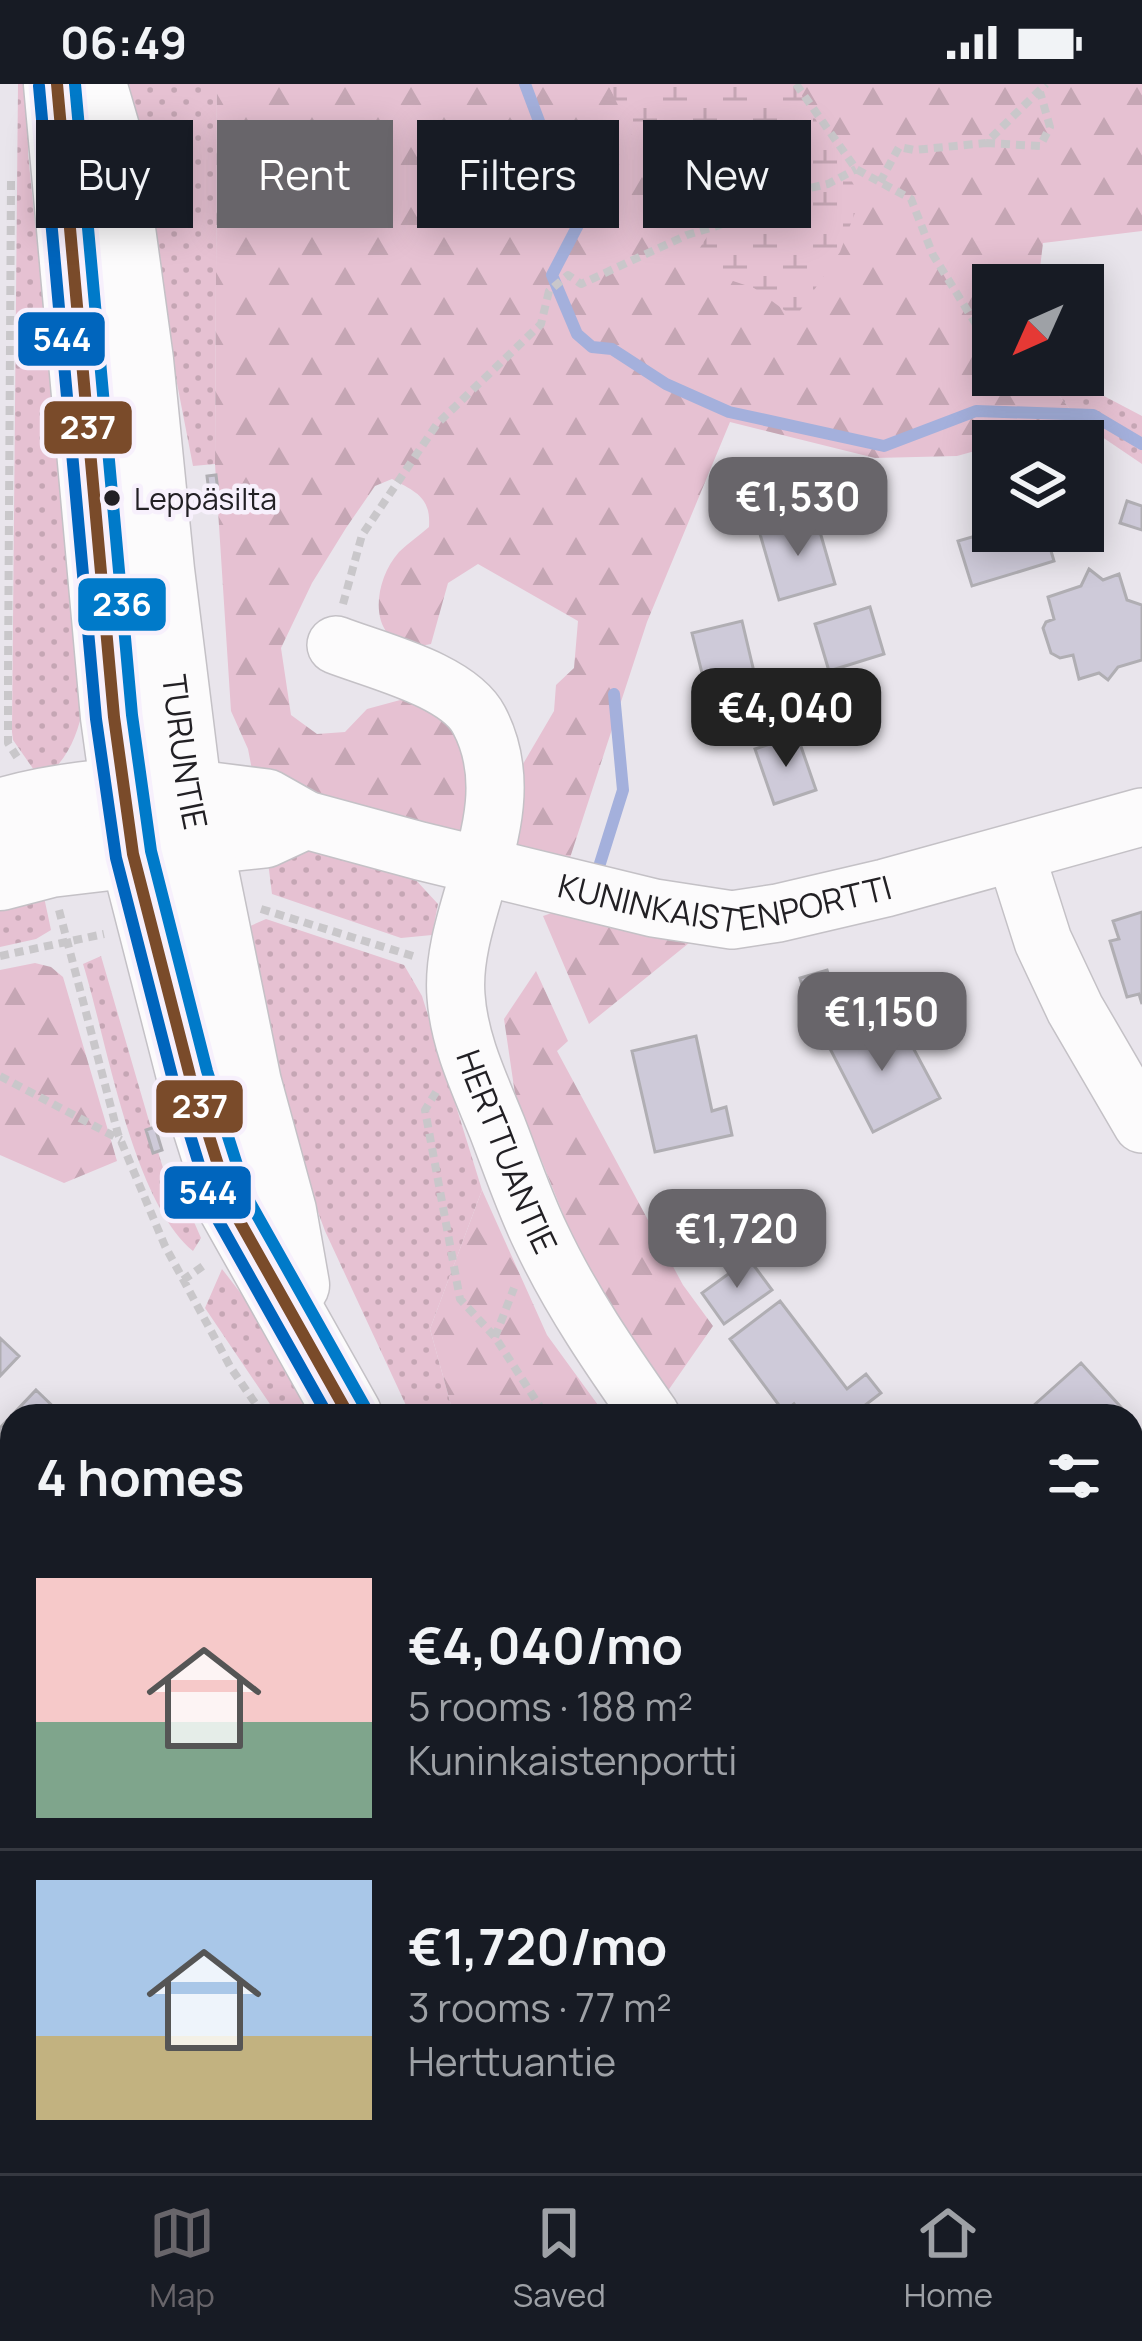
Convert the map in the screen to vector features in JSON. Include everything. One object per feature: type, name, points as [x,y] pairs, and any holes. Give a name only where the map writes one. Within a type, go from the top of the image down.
[{"type":"main road","name":"TURUNTIE","points":[[57,84],[123,790],[133,854],[190,1076],[231,1206],[342,1404]]},
{"type":"main road","name":"TURUNTIE","points":[[93,84],[110,142],[194,817],[248,1083],[283,1211],[307,1342]]},
{"type":"main road","points":[[0,812],[33,802],[123,790],[194,817]]},
{"type":"main road","points":[[0,877],[50,864],[133,854],[194,817]]},
{"type":"street","name":"HERTTUANTIE","points":[[336,645],[450,689],[477,715],[492,750],[493,815],[461,943],[455,993],[465,1047],[541,1238],[594,1334],[643,1404]]},
{"type":"street","name":"KUNINKAISTENPORTTI","points":[[194,817],[266,798],[306,820],[654,908],[732,920],[1016,854],[1142,818]]},
{"type":"street","points":[[1016,854],[1043,941],[1075,1009],[1142,1124]]},
{"type":"path","points":[[796,84],[856,169],[911,199],[933,255],[972,318]]},
{"type":"path","points":[[880,182],[899,147],[1040,146],[1050,127],[1043,88]]},
{"type":"path","points":[[986,143],[1043,88]]},
{"type":"path","points":[[336,645],[348,575],[362,535],[437,424],[541,325],[549,291],[568,275],[581,284],[778,195],[828,184],[856,169]]},
{"type":"path","points":[[0,1076],[121,1140]]},
{"type":"path","points":[[437,1090],[425,1110],[460,1299],[495,1336],[538,1404]]},
{"type":"path","points":[[495,1336],[519,1277]]},
{"type":"green space","points":[[18,84],[28,84],[28,154],[84,705],[70,747],[41,780],[12,732]]},
{"type":"green space","points":[[129,84],[217,84],[215,464],[193,466],[153,228],[193,228],[193,120],[137,120]]},
{"type":"green space","points":[[217,84],[1142,84],[1142,231],[1043,243],[1040,264],[972,264],[972,396],[1060,396],[1078,420],[972,420],[972,452],[875,458],[730,422],[647,622],[567,867],[514,855],[516,776],[554,711],[556,685],[574,668],[578,621],[478,564],[448,583],[431,644],[395,640],[380,616],[382,583],[399,552],[429,527],[429,517],[420,497],[392,479],[375,486],[346,528],[312,583],[281,648],[291,715],[317,734],[345,732],[367,709],[415,696],[453,722],[480,788],[469,841],[253,775],[248,749],[231,711],[215,464]]},
{"type":"green space","points":[[608,84],[795,84],[861,197],[840,252],[795,318],[754,288],[688,266],[713,228],[811,228],[811,120],[691,120],[685,112],[677,120],[643,120],[642,156]]},
{"type":"green space","points":[[1060,396],[1104,396],[1142,416],[1142,464],[1104,438],[1104,420],[1078,420]]},
{"type":"green space","points":[[290,847],[401,864],[438,904],[432,935],[401,938],[272,894],[268,862]]},
{"type":"green space","points":[[44,897],[51,930],[36,939],[0,947],[0,908]]},
{"type":"green space","points":[[575,905],[689,943],[589,1024],[543,916]]},
{"type":"green space","points":[[266,919],[404,965],[422,996],[482,1190],[430,1329],[451,1404],[405,1404],[325,1231],[287,1128],[239,931]]},
{"type":"green space","points":[[101,956],[151,1128],[153,1152],[158,1152],[164,1171],[180,1190],[201,1238],[193,1251],[153,1195],[124,1117],[83,964]]},
{"type":"green space","points":[[35,963],[63,977],[117,1161],[64,1183],[0,1155],[0,970]]},
{"type":"green space","points":[[536,971],[568,1041],[557,1051],[683,1285],[713,1326],[665,1395],[601,1309],[515,1094],[504,1019]]},
{"type":"green space","points":[[482,1190],[547,1335],[597,1404],[451,1404],[430,1329]]},
{"type":"green space","points":[[222,1269],[246,1300],[303,1404],[270,1404],[205,1308]]},
{"type":"building","points":[[216,475],[219,499],[210,500],[207,476]]},
{"type":"building","points":[[1127,501],[1142,506],[1142,530],[1120,523]]},
{"type":"building","points":[[816,518],[835,584],[779,600],[760,534]]},
{"type":"building","points":[[972,537],[972,552],[1051,552],[1054,561],[972,586],[958,541]]},
{"type":"building","points":[[1089,569],[1103,580],[1119,574],[1127,600],[1142,605],[1142,660],[1118,667],[1108,680],[1099,673],[1079,679],[1073,655],[1060,658],[1051,653],[1043,628],[1054,619],[1048,597],[1081,586]]},
{"type":"building","points":[[870,607],[884,654],[829,671],[815,624]]},
{"type":"building","points":[[742,621],[758,689],[709,701],[692,633]]},
{"type":"building","points":[[797,735],[816,790],[774,804],[755,749]]},
{"type":"building","points":[[1142,912],[1142,1004],[1139,994],[1127,997],[1110,941],[1119,939],[1113,921]]},
{"type":"building","points":[[827,970],[842,1022],[815,1030],[800,978]]},
{"type":"building","points":[[863,1022],[870,1036],[890,1025],[901,1047],[910,1042],[940,1098],[873,1132],[826,1041]]},
{"type":"building","points":[[696,1036],[712,1111],[726,1107],[732,1135],[655,1152],[632,1051]]},
{"type":"building","points":[[155,1127],[162,1150],[153,1153],[146,1130]]},
{"type":"building","points":[[749,1259],[772,1290],[724,1324],[702,1293]]},
{"type":"building","points":[[780,1301],[847,1389],[866,1374],[881,1393],[867,1404],[778,1404],[730,1339]]},
{"type":"building","points":[[0,1338],[19,1356],[0,1376]]},
{"type":"building","points":[[1081,1363],[1118,1404],[1035,1404]]},
{"type":"building","points":[[36,1390],[51,1404],[23,1404]]},
{"type":"waterway","points":[[525,84],[578,225],[552,275],[577,334],[592,347],[612,349],[666,384],[729,412],[884,446],[976,411],[1093,415],[1142,444]]},
{"type":"waterway","points":[[597,873],[623,790],[614,694]]},
{"type":"transit line","name":"237","points":[[57,84],[114,717],[133,854],[190,1076],[231,1206],[342,1404]]},
{"type":"transit line","name":"236","points":[[75,84],[132,715],[151,851],[207,1071],[248,1199],[363,1404]]},
{"type":"transit line","name":"544","points":[[39,86],[96,719],[116,858],[173,1080],[214,1213],[321,1404]]},
{"type":"place","name":"Leppäsilta","points":[[112,498]]}]
